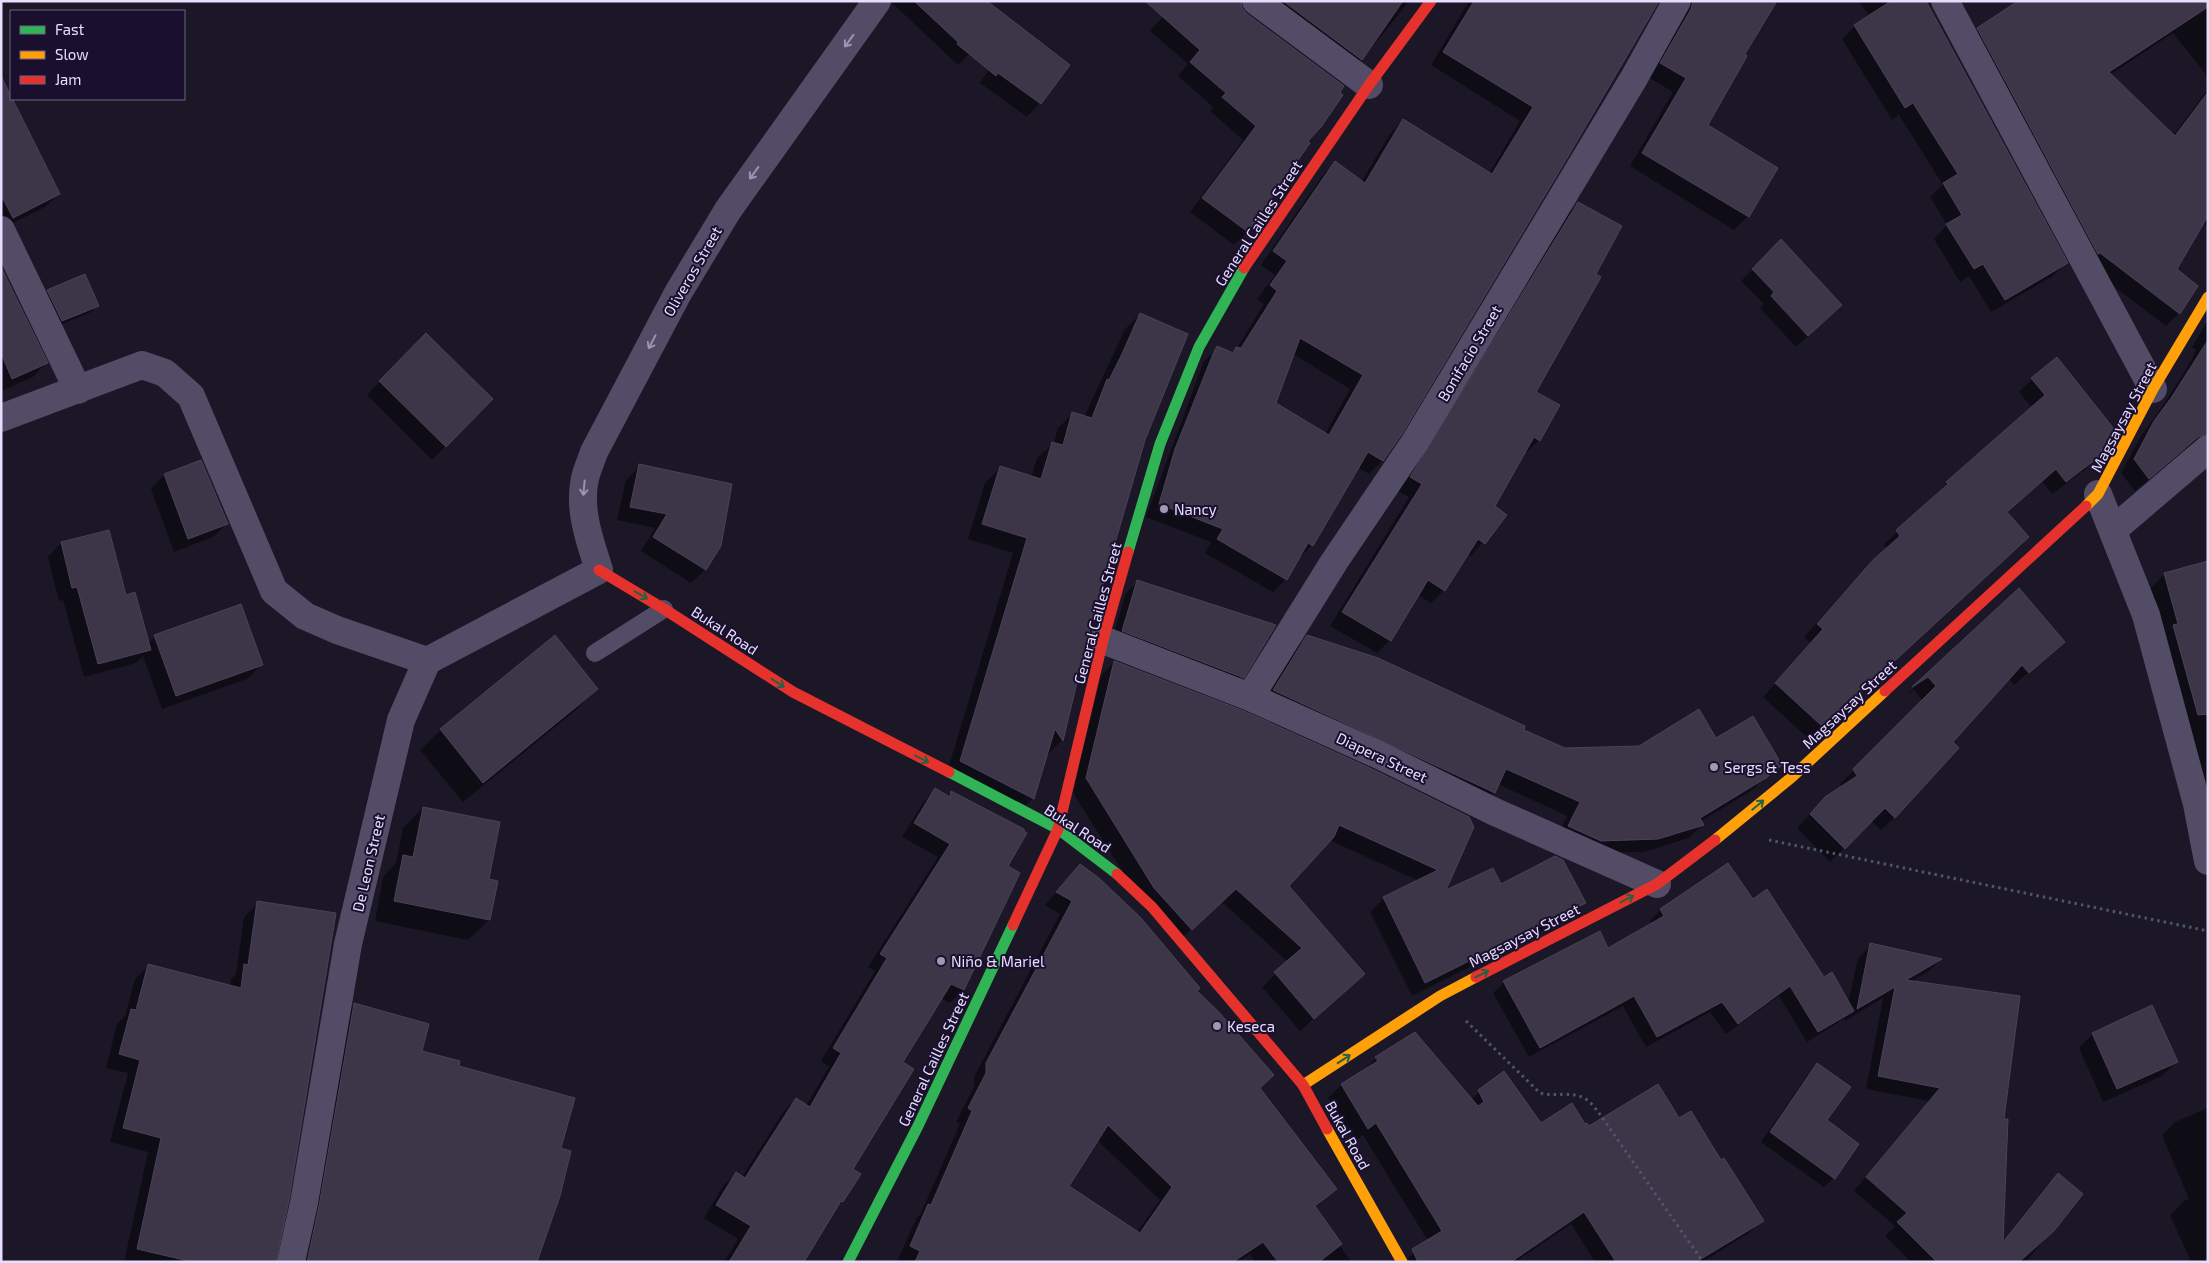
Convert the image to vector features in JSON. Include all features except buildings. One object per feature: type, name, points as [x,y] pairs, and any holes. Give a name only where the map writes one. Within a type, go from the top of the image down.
[{"type":"street","name":"Oliveros Street","points":[[599,570],[585,524],[583,496],[585,479],[594,452],[678,293],[728,210],[877,1]]},
{"type":"street","points":[[1256,1],[1369,85]]},
{"type":"street","name":"General Cailles Street","points":[[848,1262],[918,1126],[1058,829],[1103,640],[1160,444],[1200,347],[1250,256],[1430,1]]},
{"type":"street","name":"Bonifacio Street","points":[[1250,697],[1334,562],[1415,442],[1634,78],[1677,1]]},
{"type":"street","points":[[1945,1],[2153,389]]},
{"type":"street","points":[[1,230],[78,390]]},
{"type":"street","name":"Magsaysay Street","points":[[1303,1085],[1440,996],[1657,884],[1726,832],[1792,777],[2098,494],[2153,389],[2208,297]]},
{"type":"street","points":[[1,418],[142,365],[166,373],[191,396],[274,591],[305,616],[336,630],[427,661],[599,570]]},
{"type":"street","points":[[2113,530],[2208,449]]},
{"type":"street","points":[[2098,494],[2146,615],[2197,804],[2208,861]]},
{"type":"street","name":"Bukal Road","points":[[599,570],[664,609],[793,692],[1058,829],[1109,866],[1152,907],[1303,1085],[1402,1262]]},
{"type":"street","name":"Diapera Street","points":[[1103,640],[1250,697],[1379,755],[1495,812],[1657,884]]},
{"type":"street","name":"De Leon Street","points":[[292,1262],[304,1203],[348,944],[401,720],[427,661]]},
{"type":"lane","points":[[595,654],[664,609]]},
{"type":"path","points":[[1726,832],[2208,931]]},
{"type":"path","points":[[1440,996],[1540,1093],[1549,1096],[1573,1094],[1584,1098],[1599,1113],[1703,1262]]},
{"type":"traffic: fast","points":[[1128,552],[1160,444],[1199,347],[1244,268]]},
{"type":"traffic: fast","points":[[949,772],[1058,829],[1117,874]]},
{"type":"traffic: fast","points":[[848,1262],[918,1126],[1013,925]]},
{"type":"traffic: slow","points":[[2086,506],[2098,494],[2153,389],[2208,297]]},
{"type":"traffic: slow","points":[[1715,840],[1792,777],[1885,691]]},
{"type":"traffic: slow","points":[[1303,1085],[1440,996],[1476,977]]},
{"type":"traffic: slow","points":[[1327,1129],[1402,1262]]},
{"type":"traffic: jam","points":[[1244,268],[1369,85],[1431,1]]},
{"type":"traffic: jam","points":[[1885,691],[2086,506]]},
{"type":"traffic: jam","points":[[1013,925],[1058,829],[1103,640],[1128,552]]},
{"type":"traffic: jam","points":[[599,570],[664,609],[793,692],[949,772]]},
{"type":"traffic: jam","points":[[1476,977],[1657,884],[1715,840]]},
{"type":"traffic: jam","points":[[1117,874],[1152,907],[1303,1085],[1327,1129]]},
{"type":"place","name":"Nancy","points":[[1164,509]]},
{"type":"place","name":"Sergs & Tess","points":[[1714,767]]},
{"type":"place","name":"Niño & Mariel","points":[[941,961]]},
{"type":"place","name":"Keseca","points":[[1217,1026]]}]
